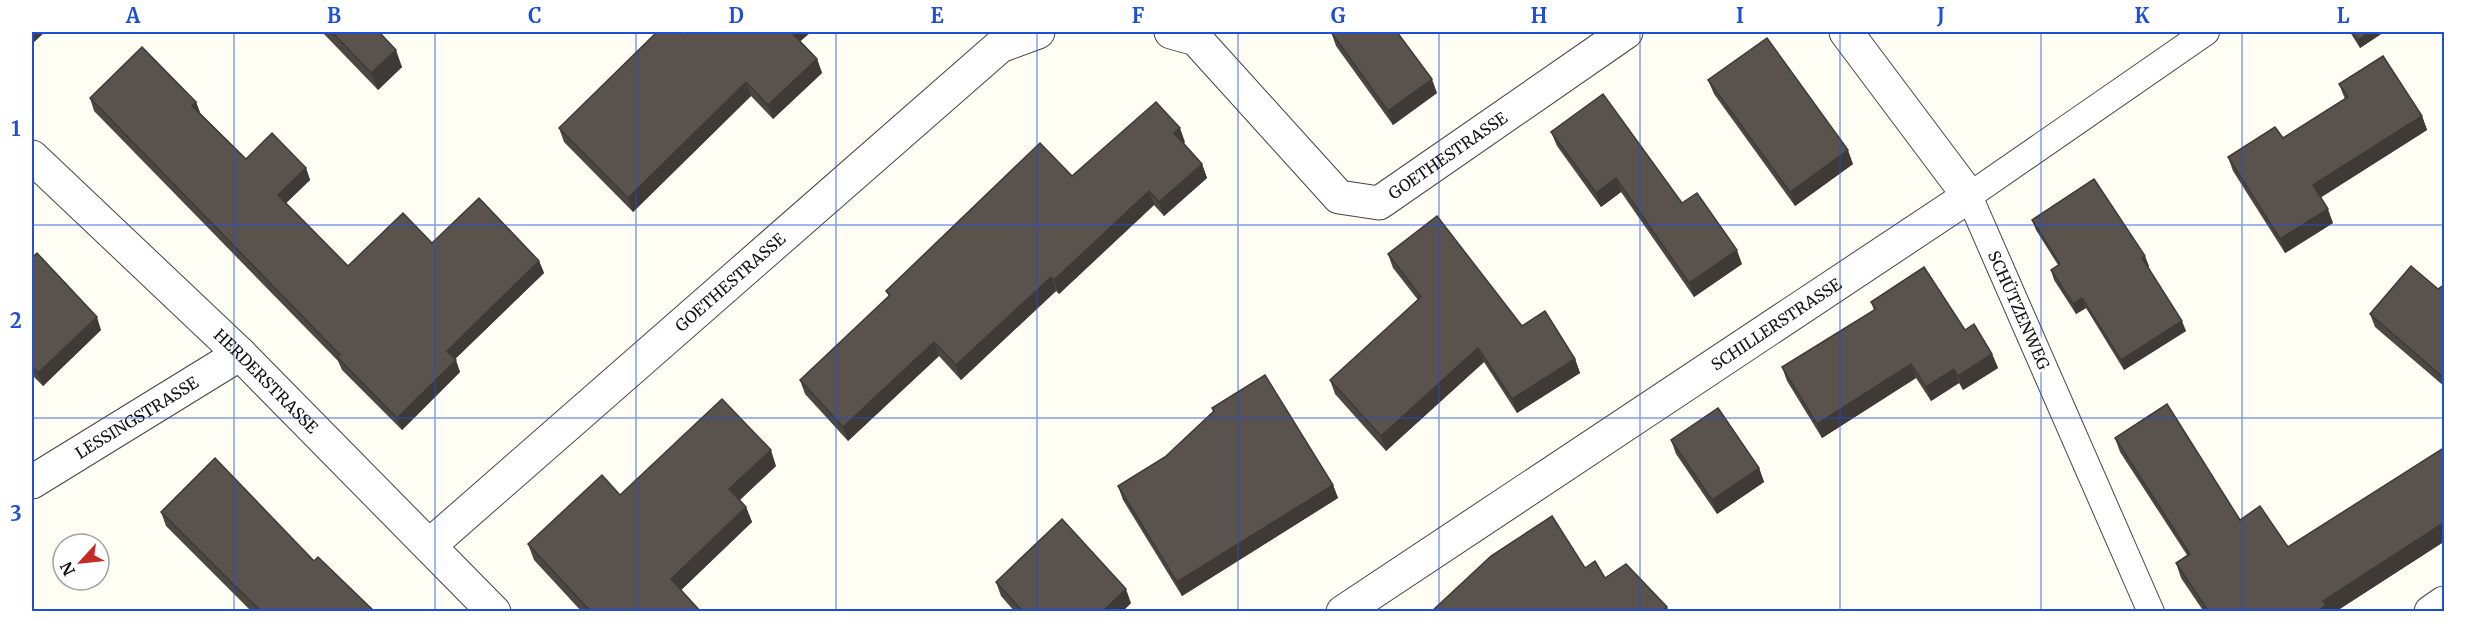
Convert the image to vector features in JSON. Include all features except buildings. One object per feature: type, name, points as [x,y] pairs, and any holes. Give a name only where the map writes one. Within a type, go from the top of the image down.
[{"type":"street","name":"GOETHESTRASSE","points":[[430,545],[1000,46],[1038,32]]},
{"type":"street","name":"GOETHESTRASSE","points":[[1171,32],[1196,39],[1339,197],[1379,203],[1626,32]]},
{"type":"street","name":"SCHÜTZENWEG","points":[[1846,32],[1968,196]]},
{"type":"street","name":"HERDERSTRASSE","points":[[32,157],[240,354],[494,612]]},
{"type":"street","name":"SCHILLERSTRASSE","points":[[1343,612],[1968,196]]},
{"type":"street","name":"LESSINGSTRASSE","points":[[32,482],[240,354]]},
{"type":"street","points":[[2431,612],[2445,603]]},
{"type":"lane","name":"SCHILLERSTRASSE","points":[[1968,196],[2206,32]]},
{"type":"lane","name":"SCHÜTZENWEG","points":[[1968,196],[2151,612]]}]
